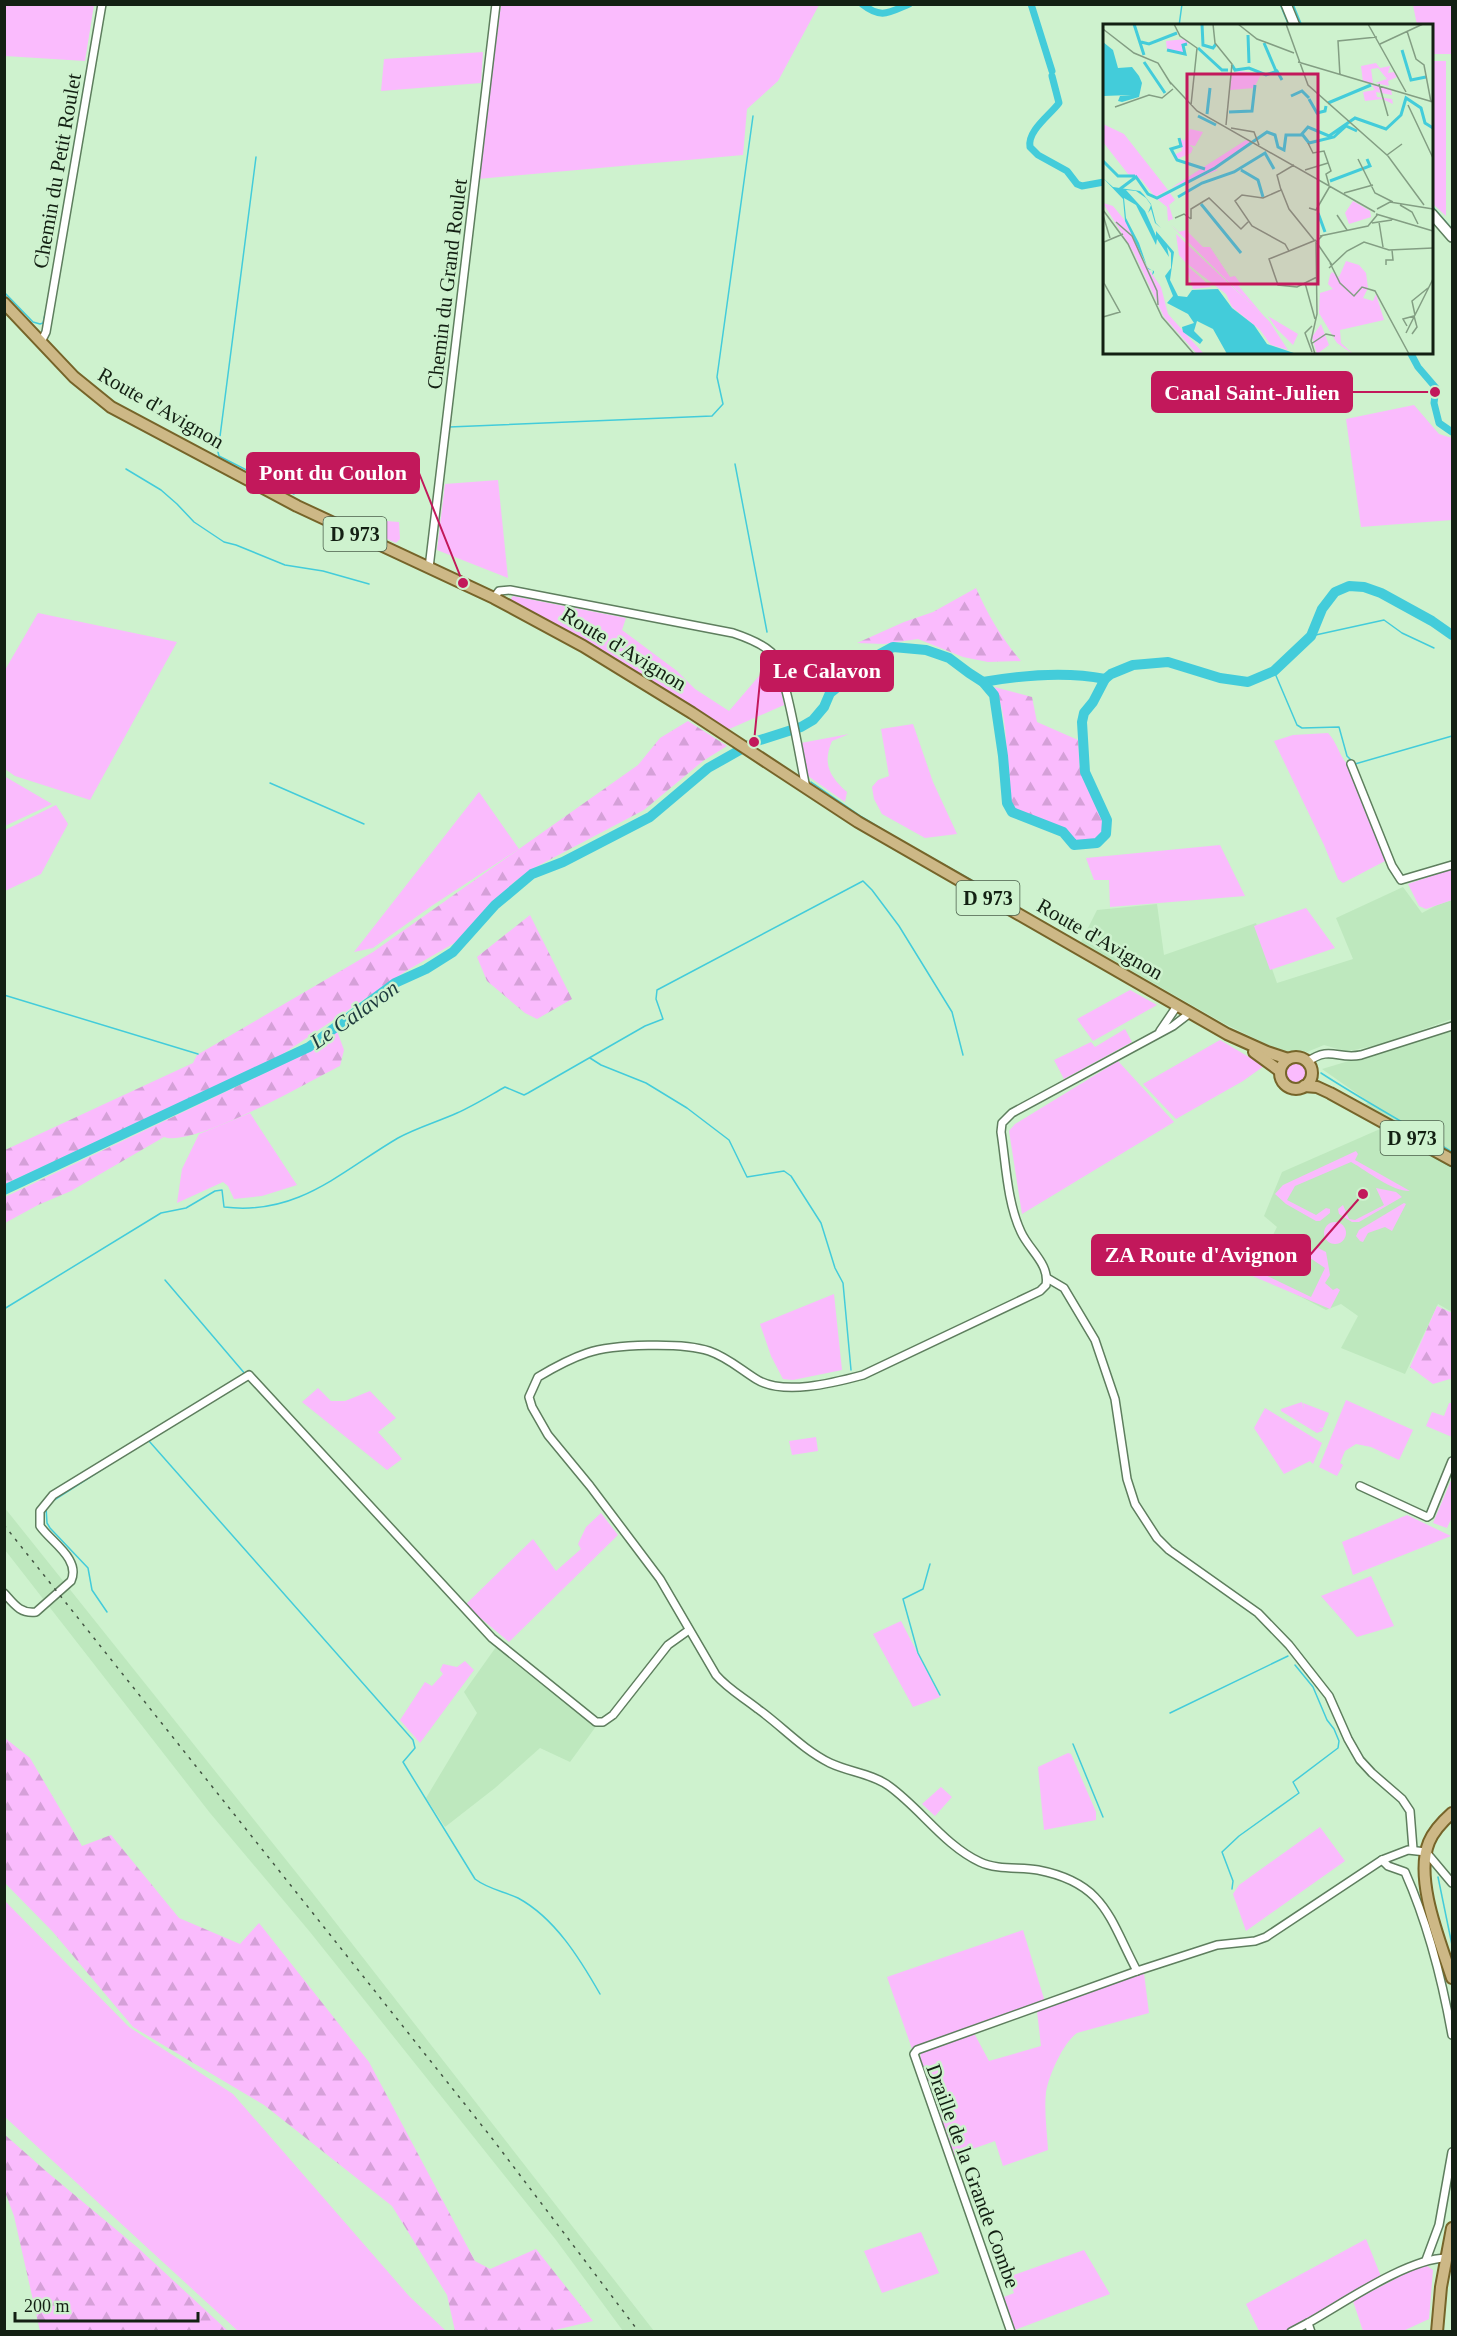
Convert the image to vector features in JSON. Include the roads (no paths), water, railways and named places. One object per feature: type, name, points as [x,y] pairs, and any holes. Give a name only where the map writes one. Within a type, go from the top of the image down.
[{"type":"main road","name":"Route d'Avignon","points":[[4,303],[86,388],[119,411],[297,506],[494,598],[583,646],[919,858],[1227,1034],[1280,1071]]},
{"type":"main road","name":"Route d'Avignon","points":[[1227,1034],[1288,1059]]},
{"type":"main road","points":[[1298,1057],[1309,1066],[1310,1079],[1304,1086],[1297,1088],[1288,1086],[1281,1079],[1282,1065],[1288,1059],[1298,1057]]},
{"type":"main road","name":"D 973","points":[[1309,1066],[1372,1115]]},
{"type":"main road","name":"D 973","points":[[1304,1086],[1317,1087],[1452,1160]]},
{"type":"main road","points":[[1452,1813],[1439,1825],[1428,1842],[1436,1904],[1452,1973]]},
{"type":"main road","points":[[1452,1820],[1429,1855],[1424,1871],[1429,1898],[1452,1978]]},
{"type":"main road","points":[[1437,2331],[1452,2228]]},
{"type":"street","name":"Chemin du Petit Roulet","points":[[41,342],[46,332],[102,4]]},
{"type":"street","name":"Chemin du Grand Roulet","points":[[429,568],[496,4]]},
{"type":"street","points":[[1286,4],[1294,24]]},
{"type":"street","points":[[1433,216],[1452,237]]},
{"type":"street","points":[[494,598],[499,591],[510,590],[733,633],[750,639],[770,652],[782,674],[806,788]]},
{"type":"street","points":[[1351,764],[1389,859],[1401,880],[1452,865]]},
{"type":"street","points":[[1158,1034],[1178,1006]]},
{"type":"street","points":[[1190,1013],[1173,1026],[1012,1113],[1002,1123],[1001,1131],[1014,1214],[1023,1238],[1046,1270],[1046,1285],[1040,1291],[863,1375],[846,1379],[787,1388],[757,1380],[728,1359],[708,1350],[666,1346],[610,1348],[588,1353],[537,1377],[529,1397],[532,1407],[548,1435],[651,1565],[716,1675],[728,1688],[817,1756],[887,1785],[966,1854],[982,1863],[1036,1869],[1060,1875],[1093,1893],[1103,1904],[1137,1971],[1217,1945],[1266,1937],[1382,1860],[1413,1850],[1429,1855],[1452,1883]]},
{"type":"street","points":[[1309,1066],[1318,1055],[1328,1052],[1348,1056],[1360,1055],[1452,1026]]},
{"type":"street","points":[[1047,1278],[1064,1288],[1095,1340],[1115,1400],[1127,1479],[1135,1504],[1157,1538],[1169,1550],[1258,1613],[1289,1645],[1329,1696],[1360,1760],[1402,1799],[1410,1811],[1413,1850]]},
{"type":"street","points":[[4,1593],[16,1608],[24,1612],[36,1612],[71,1581],[74,1575],[73,1564],[40,1526],[40,1511],[53,1495],[249,1375],[492,1638],[596,1722],[603,1722],[613,1715],[668,1645],[689,1630]]},
{"type":"street","points":[[1360,1486],[1427,1517],[1430,1515],[1452,1461]]},
{"type":"street","points":[[1382,1860],[1388,1866],[1404,1872],[1421,1910],[1446,2001],[1452,2035]]},
{"type":"street","name":"Draille de la Grande Combe","points":[[1011,2331],[914,2054],[917,2050],[1137,1971]]},
{"type":"street","points":[[1426,2260],[1439,2225],[1452,2152]]},
{"type":"street","points":[[1290,2331],[1426,2260],[1446,2258]]},
{"type":"street","points":[[1308,2323],[1311,2331]]},
{"type":"waterway","points":[[862,4],[880,13],[909,4]]},
{"type":"waterway","points":[[1031,4],[1052,71]]},
{"type":"waterway","points":[[1179,24],[1182,4]]},
{"type":"waterway","points":[[1280,4],[1288,24]]},
{"type":"waterway","points":[[1293,4],[1301,24]]},
{"type":"waterway","points":[[57,246],[86,76]]},
{"type":"waterway","points":[[1052,76],[1059,103],[1035,129],[1030,147],[1038,155],[1067,171],[1077,184],[1082,186],[1103,182]]},
{"type":"waterway","points":[[449,427],[712,416],[723,404],[717,377],[753,116]]},
{"type":"waterway","points":[[256,157],[218,452],[219,456],[294,494]]},
{"type":"waterway","points":[[1433,207],[1452,229]]},
{"type":"waterway","points":[[4,292],[33,322],[43,323],[46,310]]},
{"type":"waterway","points":[[1411,354],[1418,367],[1436,388],[1434,403],[1439,423],[1452,432]]},
{"type":"waterway","points":[[735,464],[767,632]]},
{"type":"waterway","points":[[126,469],[161,490],[194,522],[224,542],[285,565],[323,571],[369,584]]},
{"type":"waterway","name":"Le Calavon","points":[[4,1190],[309,1047],[395,983],[426,969],[453,952],[495,905],[532,874],[563,862],[650,817],[708,768],[754,742],[801,727],[813,720],[824,707],[830,693],[851,676],[871,667],[880,654],[893,647],[926,650],[949,658],[983,682],[994,695],[1007,803],[1012,812],[1063,832],[1074,845],[1097,843],[1106,834],[1107,820],[1085,772],[1082,722],[1084,713],[1093,702],[1105,679],[1111,674],[1133,665],[1168,662],[1220,678],[1248,682],[1274,671],[1311,636],[1322,609],[1335,592],[1349,586],[1364,587],[1381,593],[1432,621],[1452,635]]},
{"type":"waterway","points":[[1311,636],[1384,620],[1402,633],[1434,648]]},
{"type":"waterway","points":[[1274,671],[1297,725],[1302,728],[1339,727],[1347,756],[1355,764],[1452,736]]},
{"type":"waterway","points":[[983,682],[1044,675],[1075,675],[1105,679]]},
{"type":"waterway","points":[[811,782],[913,848]]},
{"type":"waterway","points":[[270,783],[364,824]]},
{"type":"waterway","points":[[925,854],[1005,899]]},
{"type":"waterway","points":[[4,1309],[161,1213],[186,1208],[215,1191],[222,1190],[224,1207],[250,1208],[274,1205],[296,1198],[317,1189],[398,1138],[463,1110],[505,1087],[524,1095],[645,1026],[663,1019],[656,999],[657,990],[863,881],[899,926],[952,1012],[963,1055]]},
{"type":"waterway","points":[[4,995],[198,1054]]},
{"type":"waterway","points":[[590,1058],[601,1065],[646,1083],[687,1108],[729,1140],[747,1177],[784,1171],[791,1176],[821,1223],[835,1268],[843,1283],[851,1370]]},
{"type":"waterway","points":[[1321,1073],[1452,1152]]},
{"type":"waterway","points":[[1385,1129],[1452,1167]]},
{"type":"waterway","points":[[165,1280],[246,1375]]},
{"type":"waterway","points":[[149,1441],[413,1740],[415,1748],[403,1762],[475,1879],[490,1888],[518,1898],[544,1917],[565,1940],[600,1994]]},
{"type":"waterway","points":[[51,1502],[115,1461]]},
{"type":"waterway","points":[[46,1507],[47,1523],[88,1568],[92,1590],[107,1612]]},
{"type":"waterway","points":[[930,1564],[923,1589],[903,1599],[918,1653],[940,1695]]},
{"type":"waterway","points":[[1170,1713],[1288,1656]]},
{"type":"waterway","points":[[1232,1889],[1233,1881],[1222,1852],[1239,1836],[1299,1793],[1293,1782],[1338,1748],[1339,1741],[1313,1687],[1295,1665]]},
{"type":"waterway","points":[[1073,1744],[1103,1817]]},
{"type":"waterway","points":[[1438,1877],[1452,1945]]},
{"type":"railway","points":[[4,1525],[491,2137],[639,2332]]},
{"type":"place","name":"Canal Saint-Julien","points":[[1435,392]]},
{"type":"place","name":"Pont du Coulon","points":[[463,583]]},
{"type":"place","name":"Le Calavon","points":[[754,742]]},
{"type":"place","name":"ZA Route d'Avignon","points":[[1363,1194]]}]
